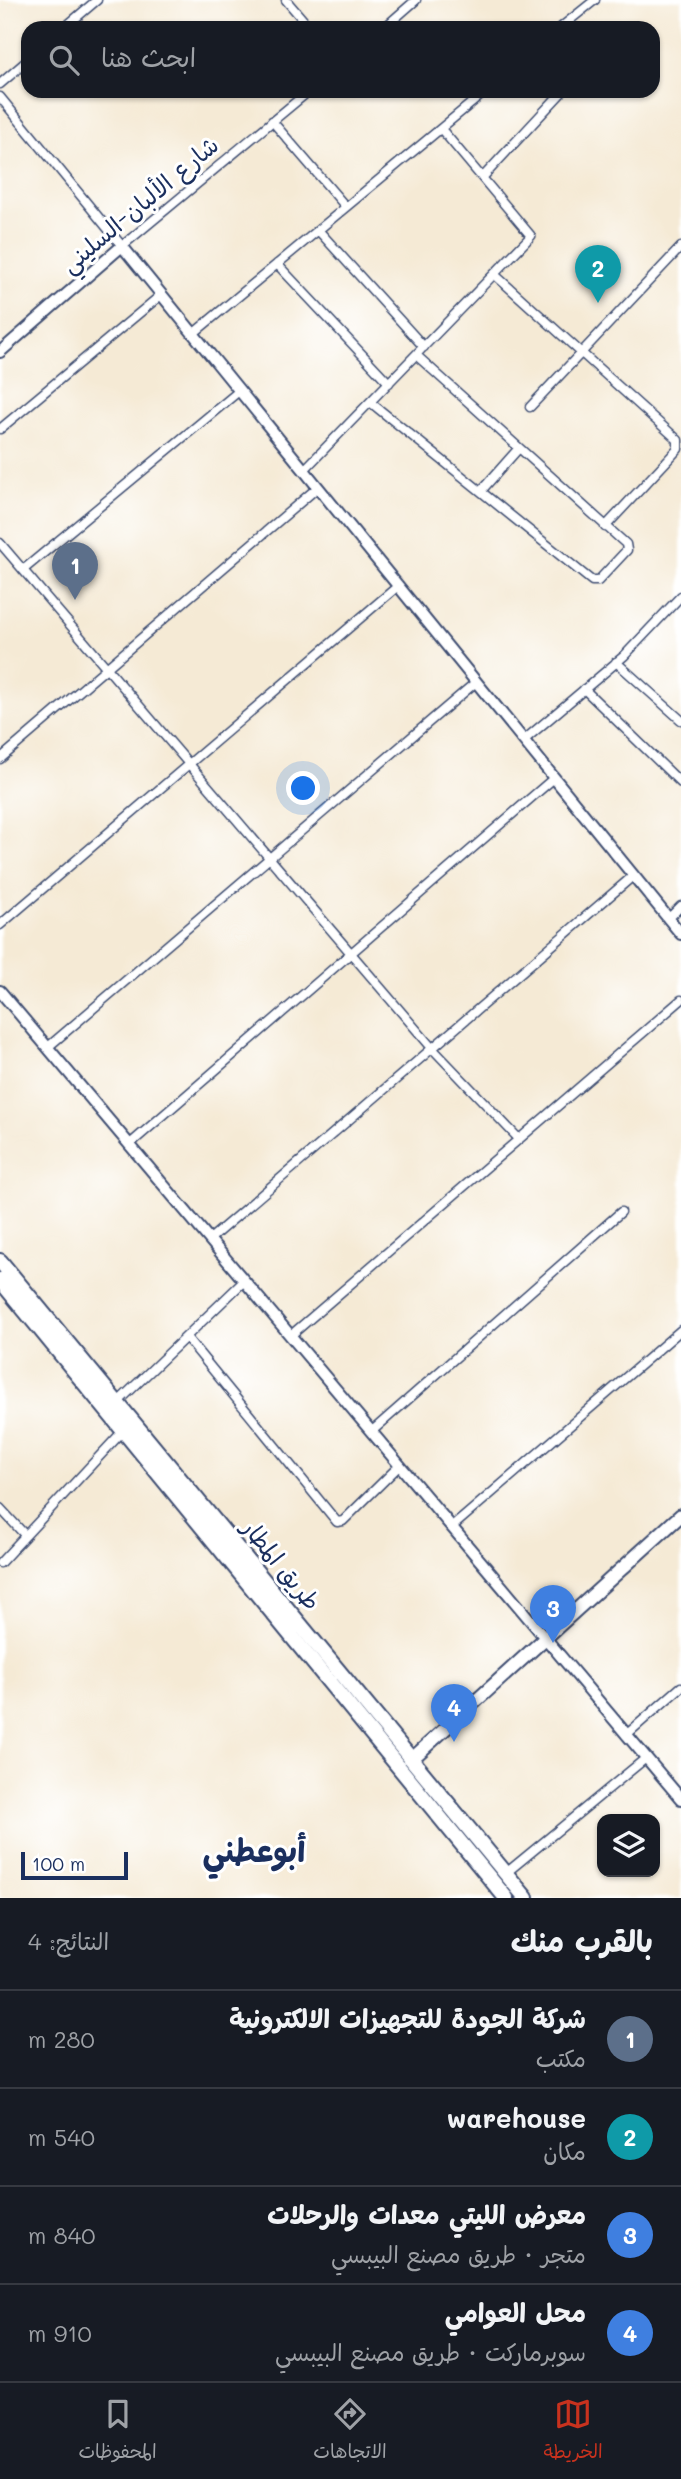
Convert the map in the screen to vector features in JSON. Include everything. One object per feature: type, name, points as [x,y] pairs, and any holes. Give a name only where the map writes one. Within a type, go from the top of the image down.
[{"type":"highway","name":"طريق المطار","points":[[0,1261],[117,1403],[195,1507],[506,1898]]},
{"type":"highway","name":"طريق المطار","points":[[0,1280],[123,1430],[195,1507],[413,1758],[526,1898]]},
{"type":"main road","points":[[413,1758],[681,1515]]},
{"type":"street","points":[[72,21],[97,0]]},
{"type":"street","points":[[286,0],[304,21]]},
{"type":"street","points":[[390,21],[405,3],[416,0]]},
{"type":"street","points":[[568,21],[594,0]]},
{"type":"street","points":[[0,84],[21,66]]},
{"type":"street","points":[[0,97],[681,934]]},
{"type":"street","name":"شارع الألبان-السليني","points":[[0,352],[122,246],[300,98]]},
{"type":"street","points":[[194,333],[478,98]]},
{"type":"street","points":[[483,177],[556,98]]},
{"type":"street","points":[[272,121],[346,207]]},
{"type":"street","points":[[304,470],[531,234],[442,130]]},
{"type":"street","points":[[318,230],[424,346]]},
{"type":"street","points":[[530,407],[681,247]]},
{"type":"street","points":[[277,264],[388,383]]},
{"type":"street","points":[[494,274],[676,437],[679,446],[606,527]]},
{"type":"street","points":[[0,429],[161,295]]},
{"type":"street","points":[[370,402],[594,582],[627,547],[416,355]]},
{"type":"street","points":[[23,570],[240,391]]},
{"type":"street","points":[[481,491],[519,448]]},
{"type":"street","points":[[0,759],[317,488]]},
{"type":"street","points":[[0,542],[432,1048],[519,1139]]},
{"type":"street","points":[[0,925],[398,586]]},
{"type":"street","points":[[523,741],[616,662],[681,596]]},
{"type":"street","points":[[616,662],[681,720]]},
{"type":"street","points":[[48,1047],[476,682]]},
{"type":"street","points":[[584,689],[681,783]]},
{"type":"street","points":[[130,1144],[554,778]]},
{"type":"street","points":[[210,1239],[634,876]]},
{"type":"street","points":[[668,919],[681,906]]},
{"type":"street","points":[[0,991],[681,1799]]},
{"type":"street","points":[[290,1336],[681,1000]]},
{"type":"street","points":[[371,1432],[621,1212]]},
{"type":"street","points":[[117,1403],[244,1280]]},
{"type":"street","points":[[452,1527],[681,1330]]},
{"type":"street","points":[[186,1337],[337,1522],[343,1521],[400,1465]]},
{"type":"street","points":[[0,1563],[123,1430]]},
{"type":"street","points":[[0,1508],[25,1535]]},
{"type":"street","points":[[626,1735],[681,1687]]},
{"type":"street","points":[[506,1872],[646,1758]]},
{"type":"place","name":"warehouse","points":[[598,303]]},
{"type":"place","name":"شركة الجودة للتجهيزات الالكترونية","points":[[75,600]]},
{"type":"place","name":"معرض الليتي معدات والرحلات","points":[[553,1643]]},
{"type":"place","name":"محل العوامي","points":[[454,1742]]},
{"type":"district","name":"أبوعطني","points":[[254,1851]]}]
